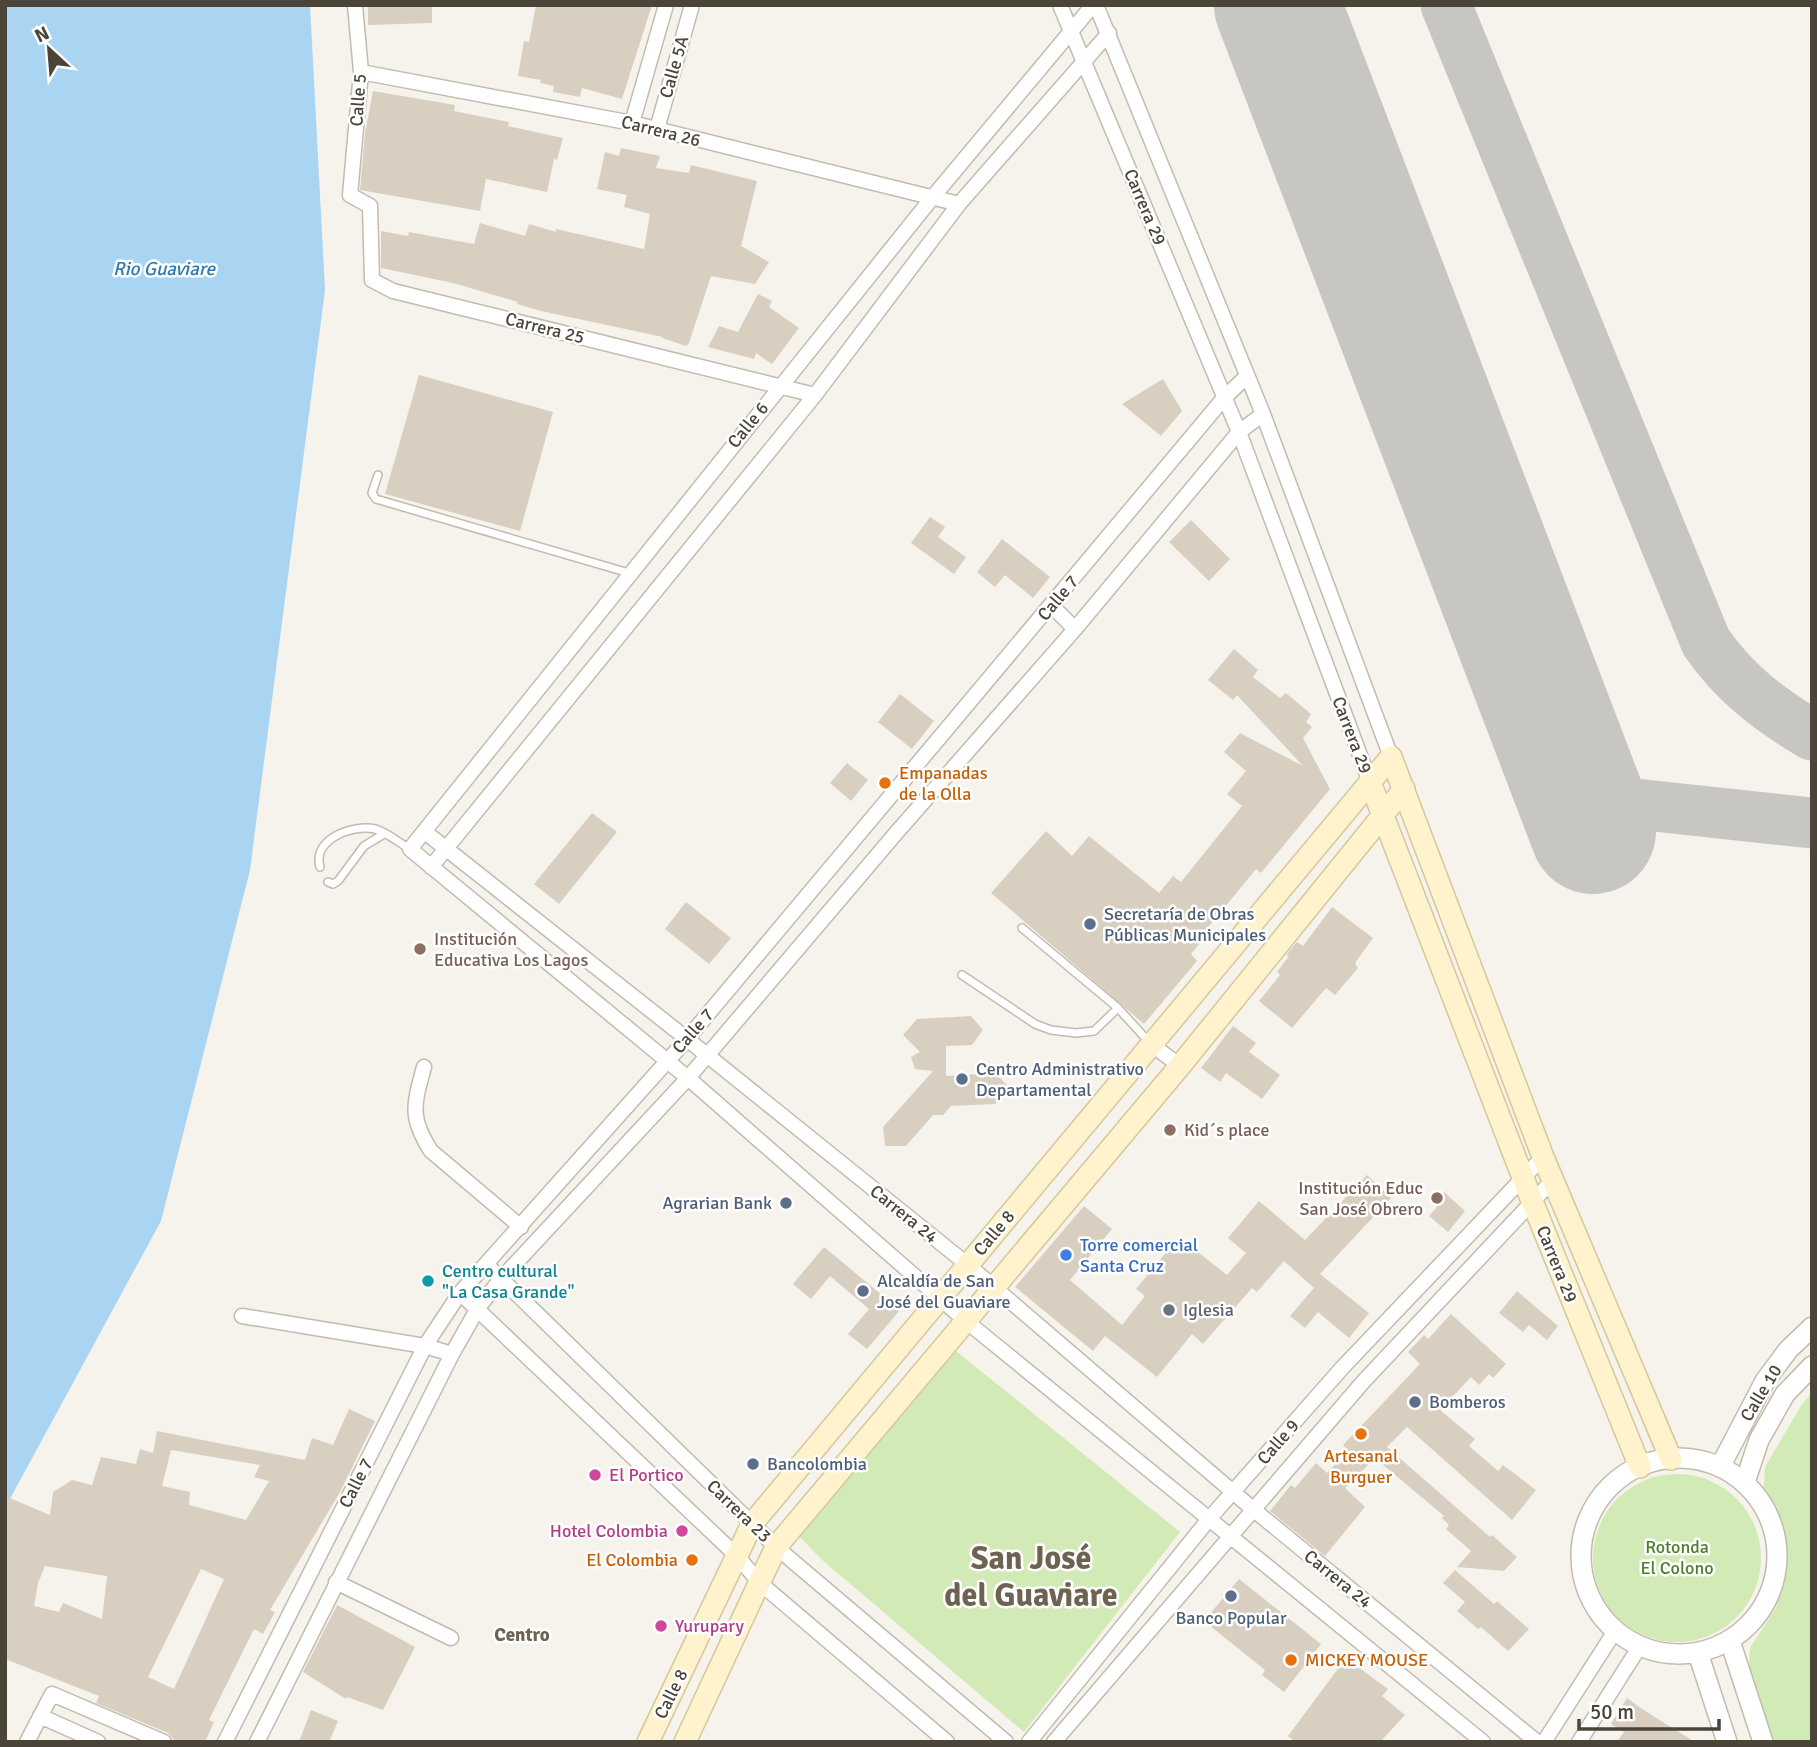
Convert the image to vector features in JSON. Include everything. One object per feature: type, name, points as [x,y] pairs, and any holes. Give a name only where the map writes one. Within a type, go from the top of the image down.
[{"type":"main road","name":"Calle 8","points":[[648,1742],[752,1524],[1391,757]]},
{"type":"main road","name":"Carrera 29","points":[[1391,757],[1553,1180],[1671,1459]]},
{"type":"main road","name":"Carrera 29","points":[[1370,782],[1524,1175],[1532,1202],[1640,1467]]},
{"type":"main road","name":"Calle 8","points":[[685,1742],[776,1547],[1180,1066],[1404,789]]},
{"type":"street","name":"Calle 5","points":[[349,195],[361,72],[355,5]]},
{"type":"street","name":"Calle 5A","points":[[632,123],[666,5]]},
{"type":"street","name":"Calle 5A","points":[[657,130],[692,5]]},
{"type":"street","name":"Carrera 29","points":[[1060,5],[1238,432],[1370,782]]},
{"type":"street","name":"Carrera 29","points":[[1094,5],[1108,33],[1263,414],[1391,757]]},
{"type":"street","name":"Calle 6","points":[[410,849],[932,198],[1094,5]]},
{"type":"street","name":"Calle 6","points":[[431,867],[815,396],[959,204],[1108,33]]},
{"type":"street","name":"Carrera 26","points":[[361,72],[632,123],[959,204]]},
{"type":"street","name":"Carrera 25","points":[[349,195],[370,206],[372,280],[393,291],[815,396]]},
{"type":"street","name":"Calle 7","points":[[225,1742],[425,1346],[460,1293],[687,1039],[1224,398],[1246,377]]},
{"type":"street","name":"Calle 7","points":[[257,1742],[452,1354],[478,1308],[500,1280],[688,1078],[1074,629],[1238,432],[1263,414]]},
{"type":"street","points":[[1052,606],[1074,629]]},
{"type":"street","points":[[877,814],[897,832]]},
{"type":"street","name":"Carrera 24","points":[[425,832],[968,1265],[1254,1510],[1537,1742]]},
{"type":"street","name":"Carrera 24","points":[[410,849],[667,1060],[966,1321],[1483,1742]]},
{"type":"street","points":[[1152,1044],[1180,1066]]},
{"type":"street","points":[[424,1067],[415,1099],[417,1128],[422,1138],[430,1151],[521,1227]]},
{"type":"street","name":"Calle 9","points":[[1029,1742],[1209,1519],[1342,1368],[1544,1157]]},
{"type":"street","name":"Calle 9","points":[[1054,1742],[1363,1382],[1553,1180]]},
{"type":"street","name":"Carrera 23","points":[[486,1264],[776,1547],[1006,1742]]},
{"type":"street","name":"Carrera 23","points":[[460,1293],[737,1556],[760,1583],[947,1742]]},
{"type":"street","points":[[242,1316],[425,1346],[452,1354]]},
{"type":"street","name":"Calle 10","points":[[1720,1467],[1765,1381],[1788,1350],[1812,1327]]},
{"type":"street","name":"Calle 10","points":[[1745,1482],[1759,1440],[1785,1394],[1812,1366]]},
{"type":"street","points":[[1342,1368],[1363,1382]]},
{"type":"street","points":[[1671,1459],[1696,1460],[1720,1467],[1745,1482],[1765,1506],[1776,1534],[1778,1565],[1770,1595],[1754,1621],[1730,1641],[1698,1653],[1668,1654],[1640,1646],[1615,1631],[1601,1616],[1591,1599],[1581,1562],[1587,1523],[1596,1505],[1615,1483],[1640,1467],[1671,1459]]},
{"type":"street","points":[[337,1582],[452,1638]]},
{"type":"street","points":[[293,1608],[317,1621]]},
{"type":"street","points":[[1544,1742],[1615,1631]]},
{"type":"street","points":[[1730,1641],[1763,1742]]},
{"type":"street","points":[[1579,1742],[1640,1646]]},
{"type":"street","points":[[1698,1653],[1727,1742]]},
{"type":"street","points":[[27,1742],[52,1694],[164,1742]]},
{"type":"street","points":[[40,1716],[98,1742]]},
{"type":"lane","points":[[378,475],[372,493],[376,499],[629,573]]},
{"type":"lane","points":[[320,867],[318,857],[321,848],[339,834],[364,829],[376,830],[410,849]]},
{"type":"lane","points":[[328,881],[333,884],[338,881],[364,846],[384,834]]},
{"type":"lane","points":[[1022,929],[1118,1009],[1152,1044]]},
{"type":"lane","points":[[962,975],[1035,1024],[1051,1030],[1076,1033],[1094,1031],[1118,1009]]},
{"type":"green space","points":[[956,1351],[1180,1532],[1024,1732],[821,1559],[798,1535]]},
{"type":"green space","points":[[1812,1393],[1812,1742],[1773,1742],[1749,1668],[1750,1648],[1776,1608],[1787,1569],[1780,1536],[1763,1501],[1765,1467],[1802,1404]]},
{"type":"green space","name":"Rotonda El Colono","points":[[1677,1474],[1709,1480],[1737,1498],[1755,1526],[1761,1558],[1755,1590],[1737,1618],[1709,1636],[1677,1642],[1645,1636],[1617,1618],[1599,1590],[1593,1558],[1599,1526],[1617,1498],[1645,1480]]},
{"type":"water","name":"Rio Guaviare","points":[[5,5],[310,5],[325,290],[250,870],[161,1221],[5,1508]]},
{"type":"building","points":[[368,5],[432,5],[432,23],[368,25]]},
{"type":"building","points":[[536,5],[652,5],[622,99],[582,88],[580,97],[553,92],[554,86],[540,83],[541,80],[518,76],[524,41],[529,42]]},
{"type":"building","points":[[373,91],[455,105],[454,111],[509,122],[508,126],[563,138],[557,160],[554,159],[547,192],[486,179],[480,211],[360,190],[365,133]]},
{"type":"building","points":[[621,148],[660,156],[656,168],[689,173],[691,165],[757,181],[741,246],[769,262],[755,284],[711,276],[686,346],[663,337],[541,311],[453,283],[381,268],[381,231],[408,236],[409,232],[474,244],[480,223],[525,236],[529,224],[644,249],[650,214],[624,207],[627,195],[597,189],[605,152],[619,156]]},
{"type":"building","points":[[758,294],[772,301],[769,307],[799,328],[772,364],[756,353],[754,359],[708,347],[719,326],[738,332]]},
{"type":"building","points":[[419,375],[553,412],[520,531],[385,494]]},
{"type":"building","points":[[1163,379],[1182,411],[1161,436],[1122,404]]},
{"type":"building","points":[[930,517],[945,527],[938,537],[966,557],[954,574],[911,543]]},
{"type":"building","points":[[1191,520],[1230,559],[1209,581],[1169,542]]},
{"type":"building","points":[[1002,539],[1050,577],[1033,598],[1005,575],[995,587],[977,572]]},
{"type":"building","points":[[1234,649],[1258,670],[1253,677],[1280,698],[1286,693],[1311,714],[1306,722],[1312,727],[1303,738],[1330,789],[1261,873],[1256,869],[1206,930],[1209,932],[1191,954],[1197,961],[1144,1024],[991,893],[1046,831],[1072,856],[1089,836],[1159,893],[1173,876],[1181,882],[1242,806],[1227,794],[1246,771],[1224,752],[1240,733],[1303,766],[1237,695],[1233,700],[1208,680]]},
{"type":"building","points":[[900,694],[934,721],[912,749],[878,722]]},
{"type":"building","points":[[847,763],[868,780],[851,801],[830,783]]},
{"type":"building","points":[[592,813],[617,832],[559,904],[534,884]]},
{"type":"building","points":[[686,902],[731,938],[709,964],[665,929]]},
{"type":"building","points":[[1332,907],[1373,938],[1355,963],[1358,968],[1335,995],[1326,988],[1292,1028],[1259,1001],[1280,975],[1277,972],[1289,956],[1286,955],[1297,942],[1303,946]]},
{"type":"building","name":"Centro Administrativo Departamental","points":[[971,1016],[983,1030],[972,1045],[946,1046],[946,1076],[996,1073],[1009,1088],[995,1104],[951,1106],[943,1115],[933,1115],[906,1146],[885,1146],[883,1127],[933,1071],[915,1069],[911,1057],[920,1052],[903,1035],[917,1019]]},
{"type":"building","points":[[1233,1026],[1256,1043],[1249,1052],[1280,1075],[1262,1099],[1226,1073],[1220,1082],[1201,1068]]},
{"type":"building","points":[[1367,1175],[1391,1198],[1320,1274],[1369,1313],[1349,1338],[1318,1312],[1305,1328],[1290,1316],[1314,1288],[1284,1261],[1257,1292],[1252,1288],[1203,1344],[1192,1334],[1157,1377],[1105,1336],[1093,1351],[1015,1287],[1084,1206],[1112,1229],[1070,1280],[1122,1325],[1145,1296],[1136,1289],[1179,1237],[1227,1275],[1246,1253],[1228,1238],[1259,1201],[1305,1240]]},
{"type":"building","points":[[1444,1192],[1465,1211],[1448,1232],[1429,1216],[1437,1207],[1434,1204]]},
{"type":"building","name":"Alcaldía de San José del Guaviare","points":[[824,1247],[900,1310],[867,1349],[848,1334],[869,1309],[830,1276],[811,1299],[793,1284]]},
{"type":"building","points":[[1517,1291],[1558,1326],[1547,1340],[1529,1325],[1523,1332],[1499,1313]]},
{"type":"building","points":[[1451,1314],[1506,1364],[1493,1378],[1489,1374],[1479,1385],[1471,1377],[1440,1410],[1475,1439],[1469,1446],[1498,1471],[1503,1465],[1536,1490],[1512,1520],[1407,1427],[1387,1447],[1490,1537],[1492,1535],[1517,1557],[1504,1571],[1457,1567],[1471,1551],[1446,1529],[1449,1525],[1442,1518],[1444,1516],[1375,1458],[1345,1488],[1365,1507],[1325,1556],[1270,1511],[1291,1485],[1295,1488],[1316,1463],[1327,1473],[1348,1450],[1343,1445],[1420,1364],[1408,1352],[1424,1335],[1428,1339]]},
{"type":"building","points":[[349,1409],[375,1421],[340,1492],[270,1610],[275,1612],[263,1634],[254,1629],[209,1720],[214,1722],[205,1742],[176,1742],[168,1733],[96,1703],[99,1696],[5,1659],[5,1496],[50,1515],[53,1492],[72,1480],[92,1485],[101,1457],[136,1464],[140,1449],[153,1453],[157,1431],[305,1460],[312,1438],[333,1445]],"holes":[[[171,1450],[260,1465],[254,1477],[269,1481],[246,1520],[189,1505],[190,1492],[162,1486]],[[45,1566],[107,1576],[102,1619],[63,1603],[59,1612],[34,1606],[38,1583]],[[201,1569],[224,1579],[174,1689],[148,1677]]]},
{"type":"building","points":[[1455,1570],[1494,1604],[1497,1601],[1529,1629],[1508,1651],[1481,1627],[1478,1629],[1457,1611],[1465,1602],[1443,1583]]},
{"type":"building","points":[[1239,1579],[1321,1644],[1284,1692],[1262,1675],[1265,1670],[1204,1621]]},
{"type":"building","points":[[337,1605],[415,1647],[383,1710],[347,1697],[346,1699],[303,1672]]},
{"type":"building","points":[[1346,1658],[1388,1689],[1382,1696],[1405,1715],[1380,1742],[1295,1742],[1288,1736]]},
{"type":"building","points":[[1627,1698],[1695,1742],[1617,1742],[1624,1732],[1611,1724]]},
{"type":"building","points":[[311,1710],[338,1721],[329,1742],[299,1742]]},
{"type":"taxiway","points":[[1446,5],[1706,642],[1741,683],[1782,716],[1812,735]]},
{"type":"taxiway","points":[[1580,798],[1812,823]]},
{"type":"runway","points":[[1277,5],[1593,831]]},
{"type":"place","name":"Empanadas de la Olla","points":[[885,783]]},
{"type":"place","name":"Secretaría de Obras Públicas Municipales","points":[[1090,924]]},
{"type":"place","name":"Institución Educativa Los Lagos","points":[[420,949]]},
{"type":"place","name":"Centro Administrativo Departamental","points":[[962,1079]]},
{"type":"place","name":"Kid´s place","points":[[1170,1130]]},
{"type":"place","name":"Institución Educ San José Obrero","points":[[1437,1198]]},
{"type":"place","name":"Agrarian Bank","points":[[786,1203]]},
{"type":"place","name":"Torre comercial Santa Cruz","points":[[1066,1255]]},
{"type":"place","name":"Centro cultural \"La Casa Grande\"","points":[[428,1281]]},
{"type":"place","name":"Alcaldía de San José del Guaviare","points":[[863,1291]]},
{"type":"place","name":"Iglesia","points":[[1169,1310]]},
{"type":"place","name":"Bomberos","points":[[1415,1402]]},
{"type":"place","name":"Artesanal Burguer","points":[[1361,1434]]},
{"type":"place","name":"Bancolombia","points":[[753,1464]]},
{"type":"place","name":"El Portico","points":[[595,1475]]},
{"type":"place","name":"Hotel Colombia","points":[[682,1531]]},
{"type":"place","name":"El Colombia","points":[[692,1560]]},
{"type":"place","name":"Banco Popular","points":[[1231,1596]]},
{"type":"place","name":"Yurupary","points":[[661,1626]]},
{"type":"place","name":"MICKEY MOUSE","points":[[1291,1660]]},
{"type":"district","name":"San José del Guaviare","points":[[1031,1576]]},
{"type":"district","name":"Centro","points":[[522,1635]]}]
